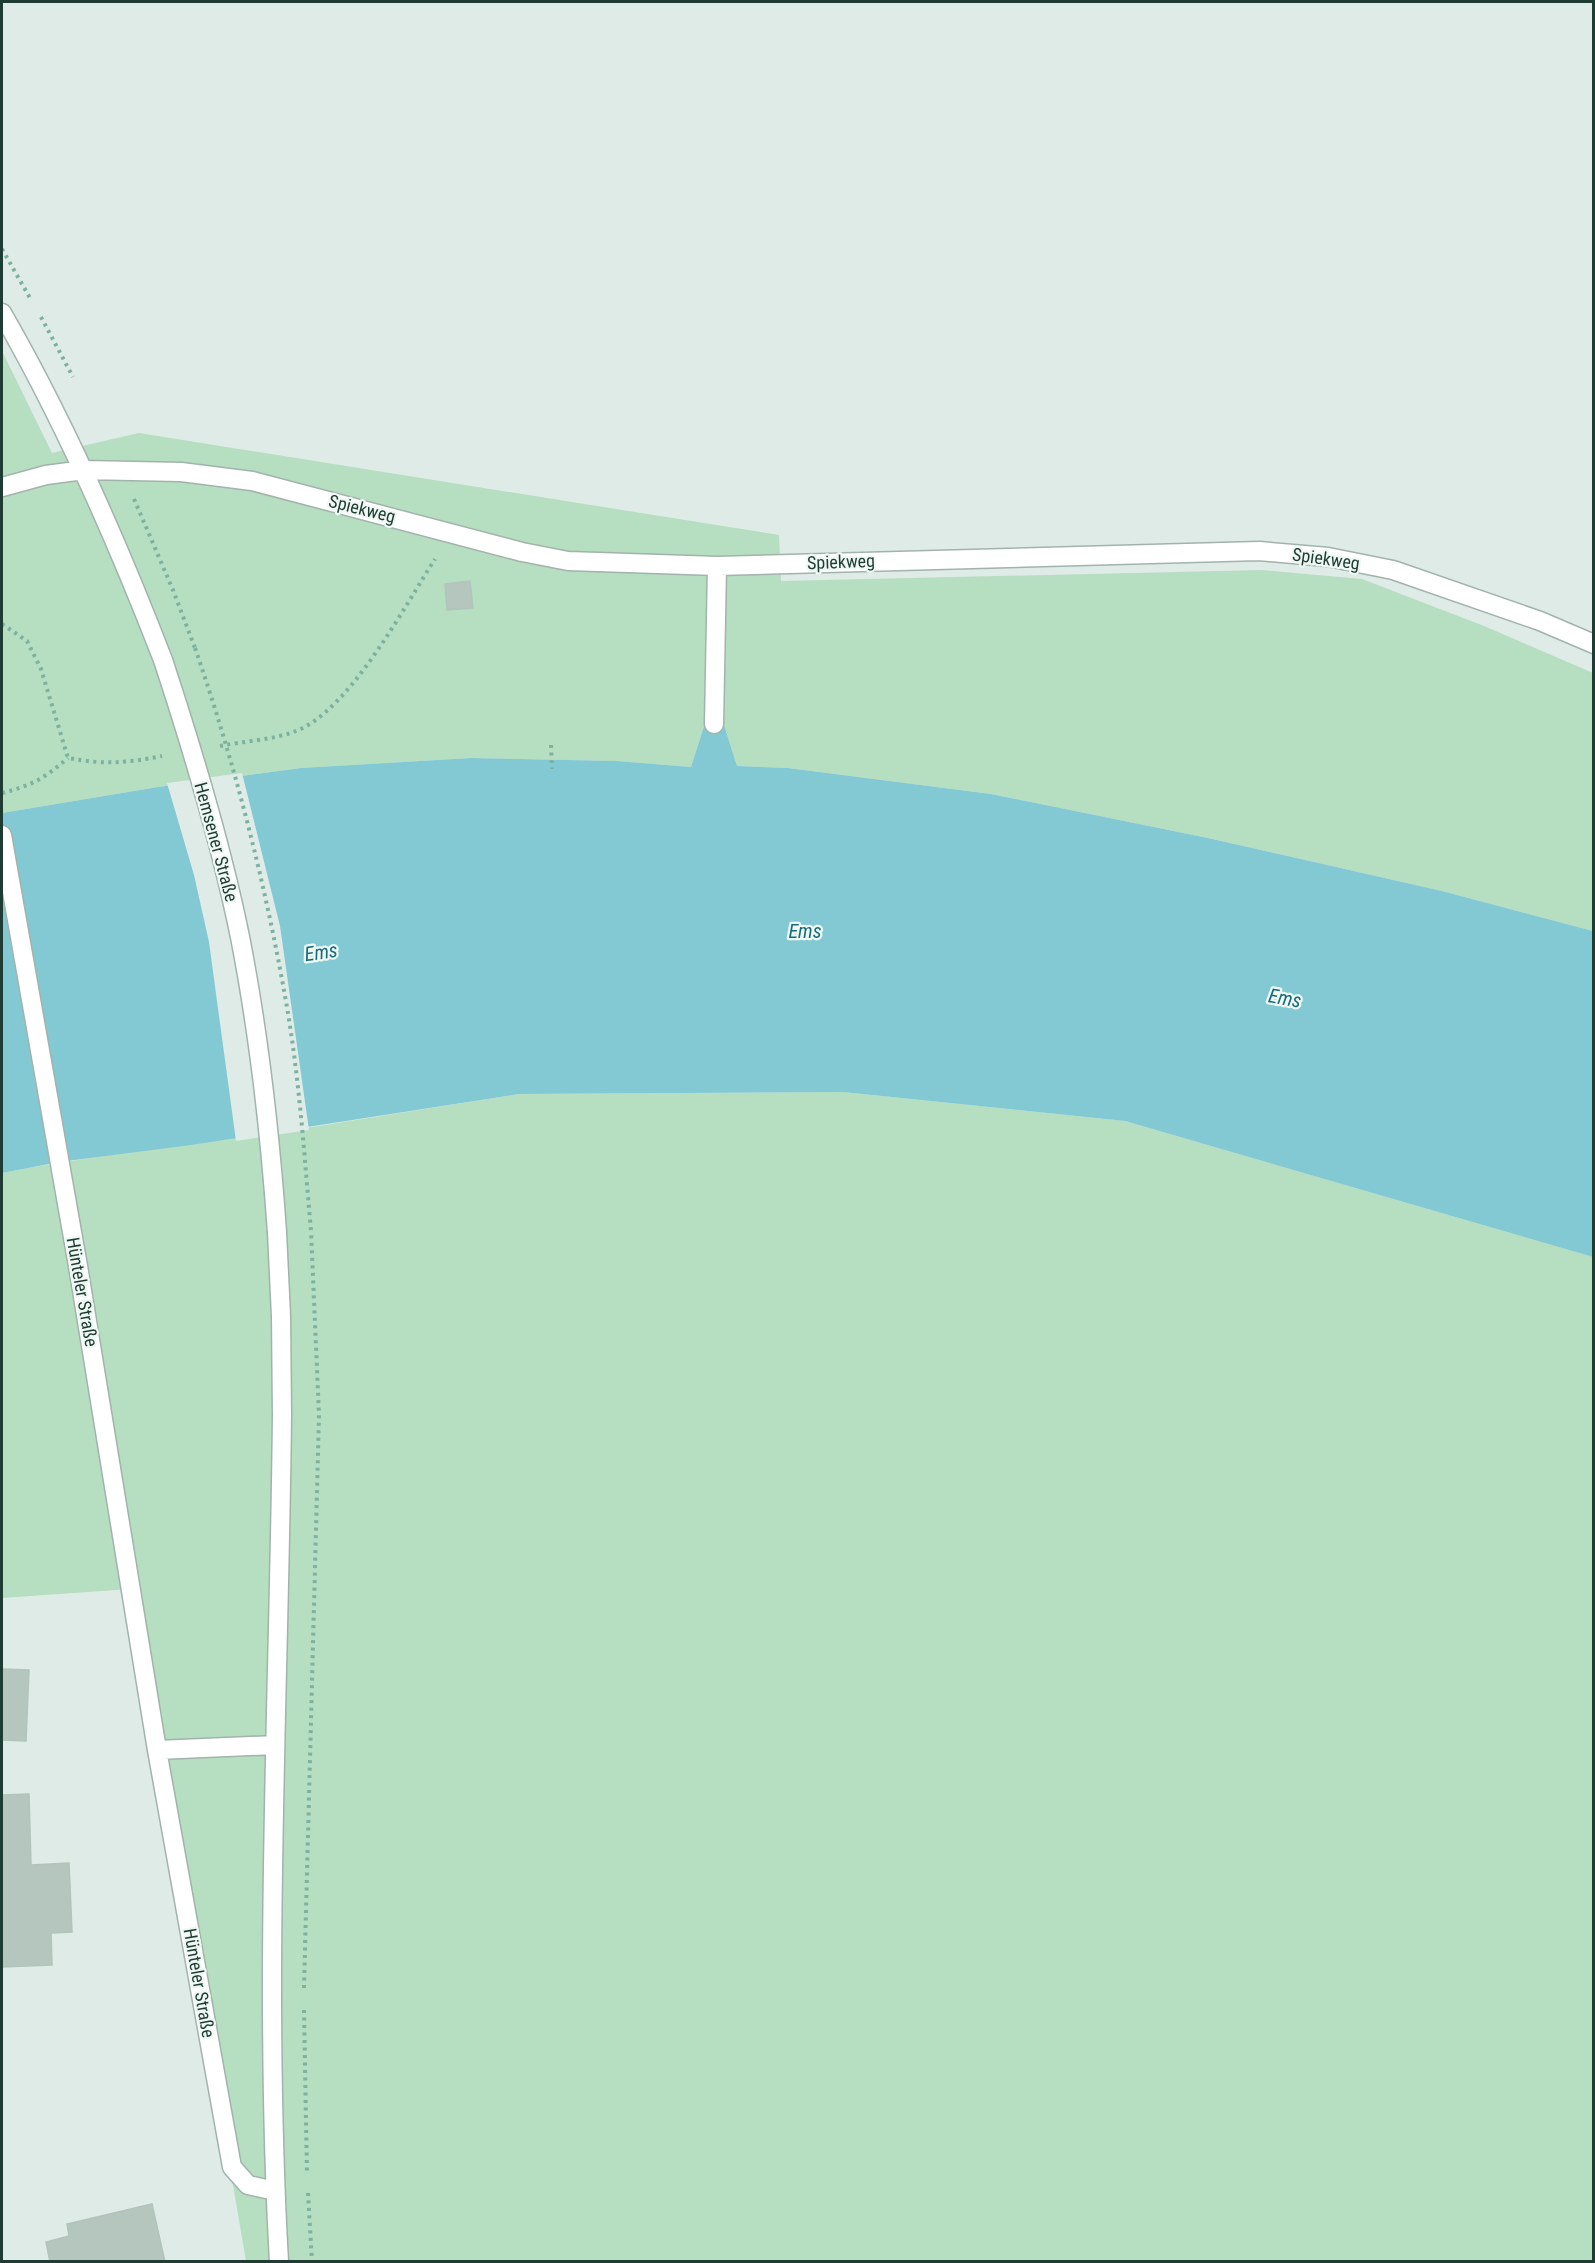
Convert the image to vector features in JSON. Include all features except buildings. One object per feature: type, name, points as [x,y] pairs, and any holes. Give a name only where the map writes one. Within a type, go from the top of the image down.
[{"type":"street","name":"Hemsener Straße","points":[[2,314],[32,364],[84,470],[129,571],[163,660],[186,729],[224,866],[239,937],[252,1009],[266,1111],[277,1232],[281,1316],[280,1579],[275,1745]]},
{"type":"street","name":"Spiekweg","points":[[84,470],[181,472],[252,481],[522,552],[568,561],[717,566],[1259,551],[1328,556],[1393,570],[1540,621],[1593,644]]},
{"type":"street","points":[[2,487],[46,475],[84,470]]},
{"type":"street","points":[[714,724],[717,566]]},
{"type":"street","name":"Hünteler Straße","points":[[2,835],[74,1241],[157,1750],[232,2166],[248,2185],[274,2191]]},
{"type":"street","points":[[157,1750],[275,1745],[271,2025],[274,2191],[279,2262]]},
{"type":"path","points":[[120,471],[169,581],[195,648]]},
{"type":"path","points":[[214,747],[296,731],[318,718],[358,677],[452,533]]},
{"type":"path","points":[[2,624],[27,641],[41,669],[68,758]]},
{"type":"path","points":[[551,746],[552,769]]},
{"type":"path","points":[[68,758],[96,763],[123,763],[169,755]]},
{"type":"path","points":[[2,793],[30,786],[48,775],[68,758]]},
{"type":"path","points":[[304,1997],[319,1415],[311,1231]]},
{"type":"path","points":[[304,2009],[307,2182],[312,2262]]},
{"type":"green space","points":[[2,351],[52,453],[139,433],[779,535],[781,581],[1262,570],[1362,579],[1484,626],[1593,673],[1593,931],[1442,891],[1208,838],[991,794],[788,768],[737,766],[724,725],[705,723],[691,767],[617,761],[471,758],[301,768],[158,787],[2,813]]},
{"type":"green space","points":[[843,1092],[1125,1121],[1593,1257],[1593,2261],[246,2261],[131,1589],[2,1598],[2,1173],[519,1094]]},
{"type":"water","name":"Ems","points":[[705,723],[724,725],[737,766],[788,768],[991,794],[1208,838],[1442,891],[1593,931],[1593,1257],[1125,1121],[843,1092],[519,1094],[191,1145],[59,1162],[2,1173],[2,813],[158,787],[301,768],[471,758],[617,761],[691,767]]},
{"type":"pier","points":[[242,773],[280,926],[309,1130],[236,1141],[209,942],[194,875],[167,783]]}]
